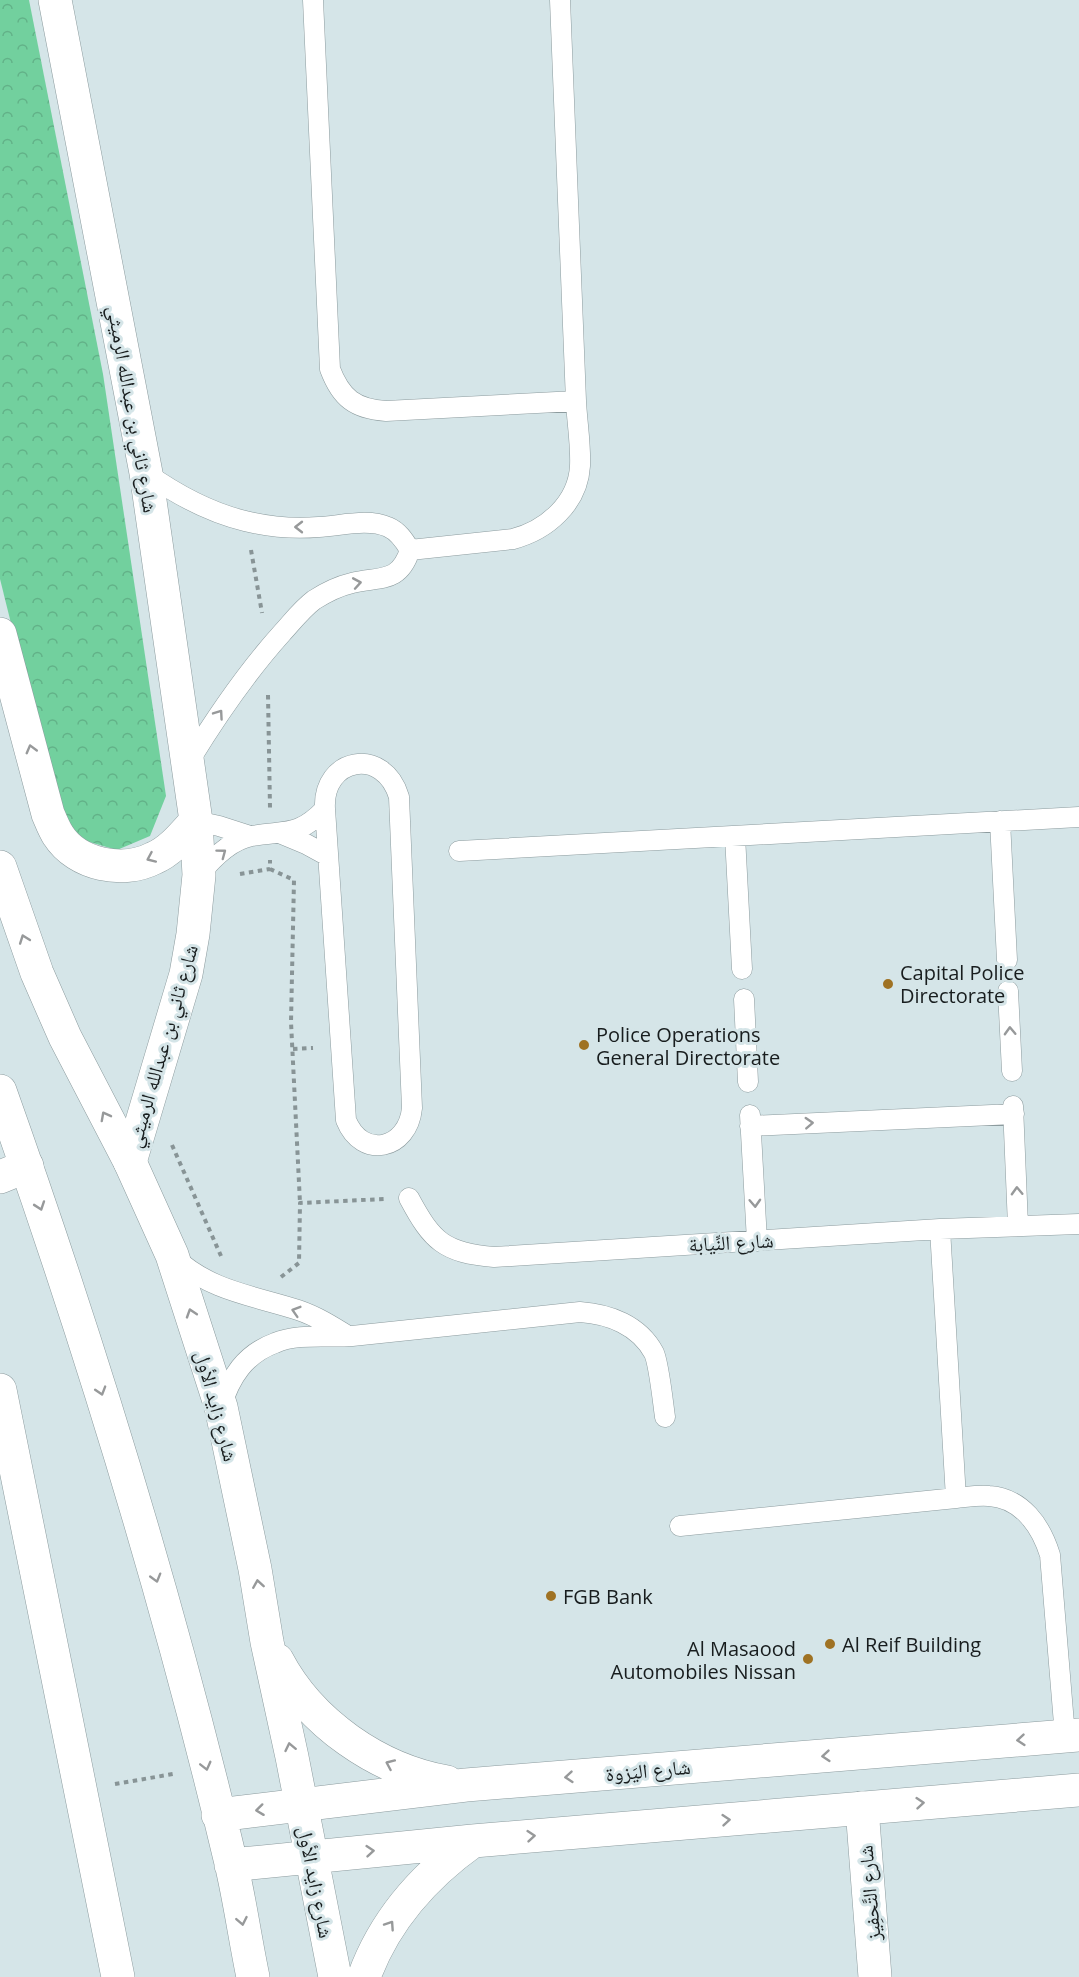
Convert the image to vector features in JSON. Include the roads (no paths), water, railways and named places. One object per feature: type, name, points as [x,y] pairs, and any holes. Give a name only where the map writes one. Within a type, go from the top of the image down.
[{"type":"street","name":"شارع ثاني بن عبدالله الرميثي","points":[[55,0],[146,473],[196,821],[199,875],[186,974],[130,1162]]},
{"type":"street","points":[[0,634],[48,814],[58,836],[70,848],[99,864],[133,866],[166,851],[196,821]]},
{"type":"street","name":"شارع زايد الأول","points":[[0,867],[37,973],[65,1037],[130,1162],[172,1255],[221,1407],[335,1977]]},
{"type":"street","points":[[0,1091],[13,1172],[93,1366],[131,1489],[177,1651],[231,1865],[253,1977]]},
{"type":"street","points":[[0,1390],[118,1977]]},
{"type":"street","points":[[267,1642],[294,1687],[312,1707],[351,1742],[406,1771],[436,1780],[466,1785]]},
{"type":"street","name":"شارع اليَزوة","points":[[218,1815],[466,1785],[1072,1735]]},
{"type":"street","points":[[231,1865],[473,1841],[1079,1790]]},
{"type":"street","name":"شارع التَّحفِيز","points":[[862,1808],[875,1977]]},
{"type":"street","points":[[364,1977],[383,1934],[400,1908],[446,1860],[473,1841]]},
{"type":"lane","points":[[313,0],[329,354],[330,369],[336,384],[344,395],[357,405],[371,410],[576,401]]},
{"type":"lane","points":[[410,550],[513,539],[534,532],[552,519],[571,496],[580,466],[560,0]]},
{"type":"lane","points":[[146,473],[177,494],[202,507],[247,522],[281,527],[376,523],[397,533],[410,550]]},
{"type":"lane","points":[[188,763],[239,686],[299,614],[314,600],[333,590],[352,583],[393,575],[402,568],[410,550]]},
{"type":"lane","points":[[364,764],[376,767],[388,774],[395,784],[399,797],[411,1119],[399,1138],[379,1145],[368,1144],[358,1138],[350,1130],[346,1120],[325,809],[324,798],[327,786],[342,769],[353,765],[364,764]]},
{"type":"lane","points":[[196,821],[250,836],[282,834],[306,825],[325,809]]},
{"type":"lane","points":[[459,851],[1079,817]]},
{"type":"lane","points":[[1000,821],[1007,960]]},
{"type":"lane","points":[[282,834],[328,856]]},
{"type":"lane","points":[[199,875],[221,852],[250,836]]},
{"type":"lane","points":[[735,836],[742,969]]},
{"type":"lane","points":[[1008,991],[1012,1071]]},
{"type":"lane","points":[[744,999],[748,1082]]},
{"type":"lane","points":[[757,1241],[750,1120],[1013,1110],[1018,1226]]},
{"type":"lane","name":"شارع النِّيابة","points":[[409,1198],[423,1224],[446,1246],[474,1255],[494,1257],[940,1229],[1079,1224]]},
{"type":"lane","points":[[940,1229],[956,1498]]},
{"type":"lane","points":[[172,1255],[186,1269],[230,1291],[298,1310],[348,1336]]},
{"type":"lane","points":[[221,1407],[226,1389],[235,1373],[247,1359],[276,1342],[580,1312],[598,1313],[614,1318],[631,1328],[645,1341],[655,1354],[665,1417]]},
{"type":"lane","points":[[680,1526],[956,1498],[990,1496],[1017,1505],[1038,1526],[1050,1555],[1072,1735]]},
{"type":"place","name":"Capital Police Directorate","points":[[888,984]]},
{"type":"place","name":"Police Operations General Directorate","points":[[584,1045]]},
{"type":"place","name":"FGB Bank","points":[[551,1596]]},
{"type":"place","name":"Al Reif Building","points":[[830,1644]]},
{"type":"place","name":"Al Masaood Automobiles Nissan","points":[[808,1659]]}]
